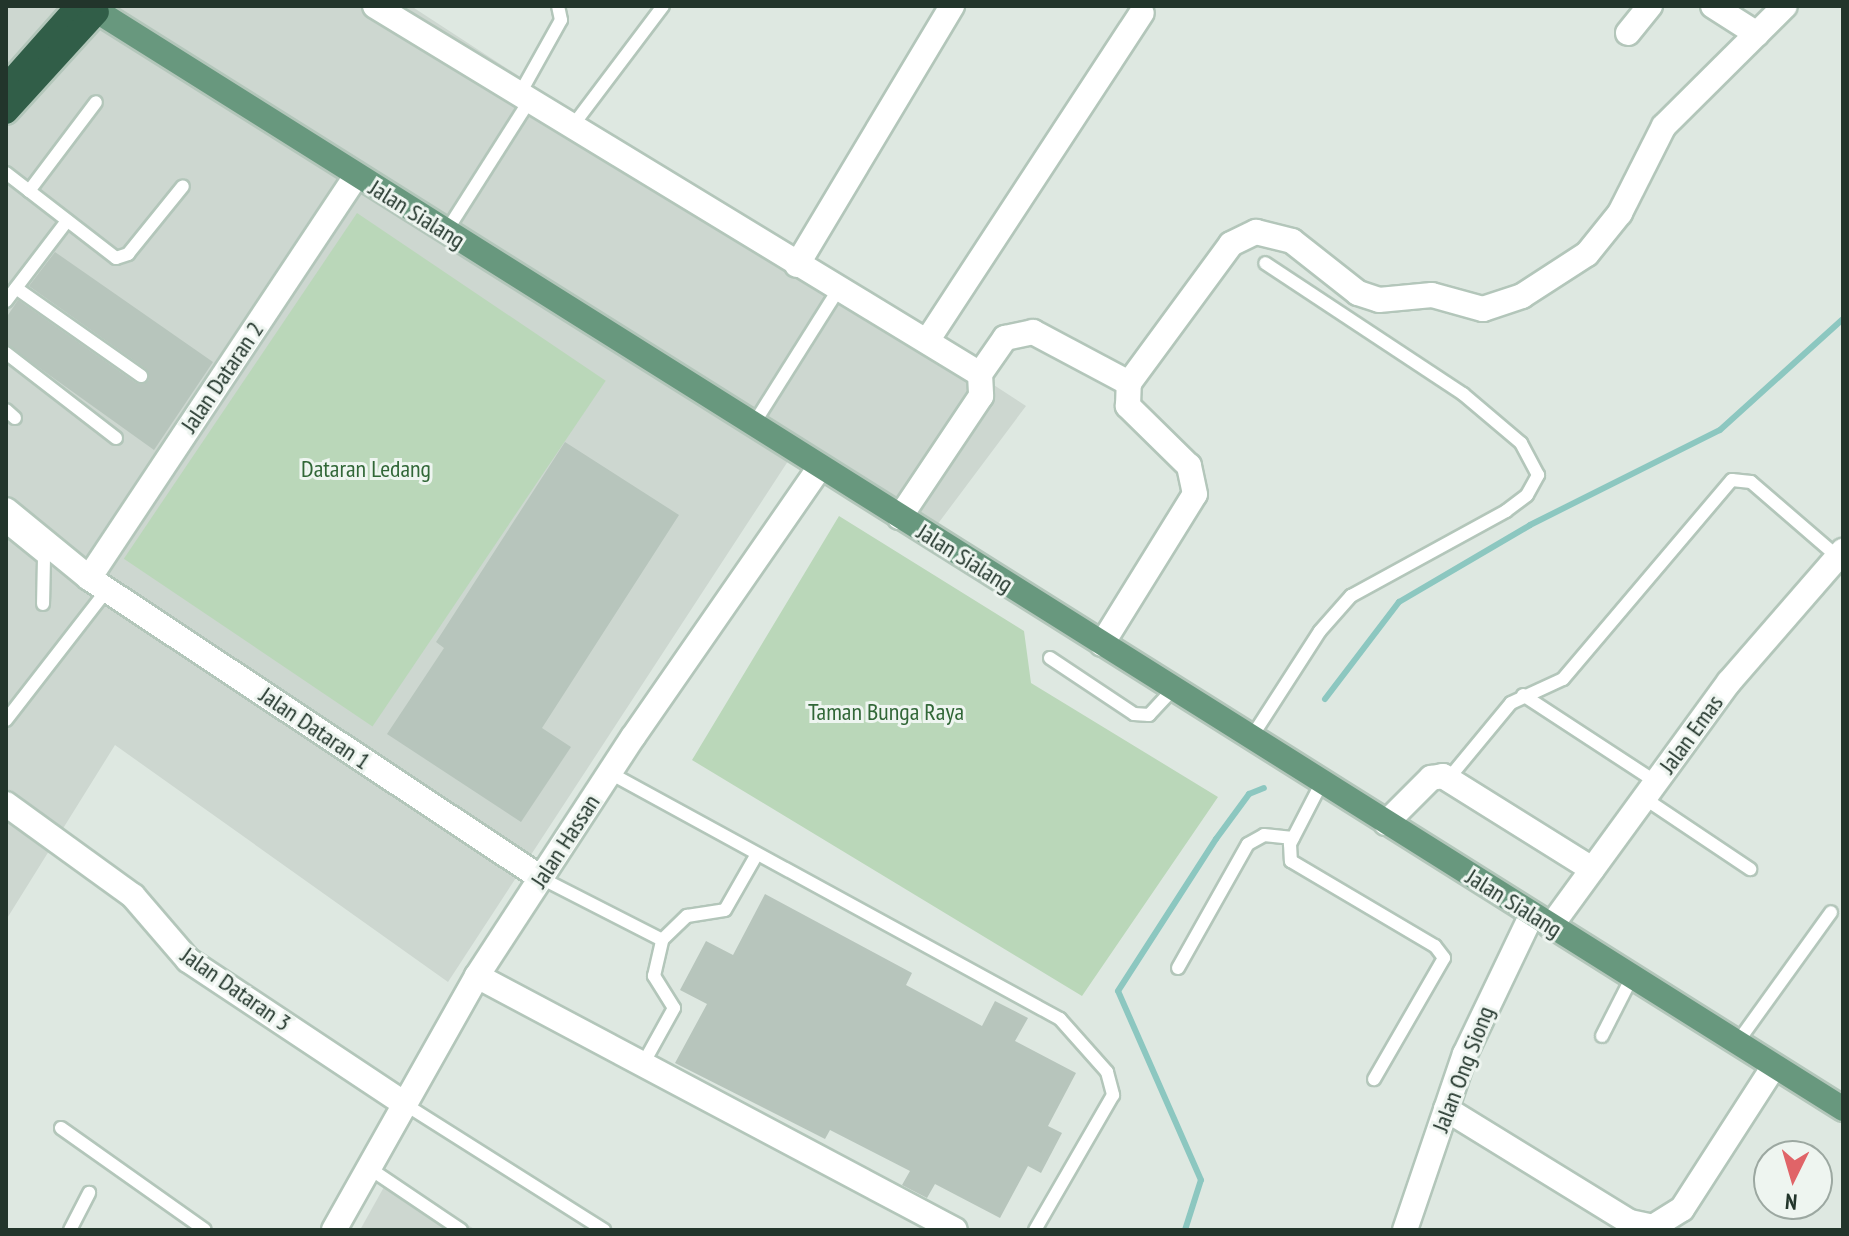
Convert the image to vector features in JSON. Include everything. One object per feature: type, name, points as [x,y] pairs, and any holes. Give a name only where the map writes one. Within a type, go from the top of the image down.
[{"type":"highway","points":[[6,87],[91,7]]},
{"type":"highway","points":[[6,112],[91,7]]},
{"type":"main road","name":"Jalan Sialang","points":[[91,7],[1843,1109]]},
{"type":"street","points":[[375,6],[523,100],[980,374]]},
{"type":"street","points":[[797,265],[952,6]]},
{"type":"street","points":[[1628,33],[1650,6]]},
{"type":"street","points":[[1713,6],[1757,34]]},
{"type":"street","points":[[1102,644],[1195,494],[1189,466],[1128,406],[1129,383],[1222,255],[1244,235],[1256,232],[1292,241],[1364,297],[1447,296],[1483,309],[1522,296],[1587,254],[1620,213],[1664,126],[1785,6]]},
{"type":"street","points":[[927,341],[1142,13]]},
{"type":"street","name":"Jalan Dataran 2","points":[[98,584],[356,176]]},
{"type":"street","points":[[900,517],[981,396],[980,374],[1005,338],[1033,332],[1129,383]]},
{"type":"street","name":"Jalan Hassan","points":[[334,1230],[477,976],[610,773],[820,467]]},
{"type":"street","name":"Jalan Dataran 1","points":[[6,510],[98,584],[541,878]]},
{"type":"street","name":"Jalan Emas","points":[[1541,920],[1592,869],[1729,682],[1840,554]]},
{"type":"street","points":[[1386,823],[1431,778],[1449,778],[1592,869]]},
{"type":"street","name":"Jalan Dataran 3","points":[[6,804],[133,896],[188,960],[403,1103]]},
{"type":"street","name":"Jalan Ong Siong","points":[[1405,1230],[1465,1054],[1541,920]]},
{"type":"street","points":[[477,976],[955,1230]]},
{"type":"street","points":[[1446,1109],[1615,1223],[1653,1227],[1675,1218],[1774,1066]]},
{"type":"lane","points":[[446,232],[523,100],[561,20],[558,6]]},
{"type":"lane","points":[[570,128],[663,6]]},
{"type":"lane","points":[[29,191],[96,102]]},
{"type":"lane","points":[[6,173],[110,256],[123,258],[183,186]]},
{"type":"lane","points":[[6,301],[67,221]]},
{"type":"lane","points":[[1251,738],[1320,631],[1351,596],[1506,511],[1527,495],[1538,475],[1521,443],[1463,394],[1265,263]]},
{"type":"lane","points":[[16,288],[141,376]]},
{"type":"lane","points":[[753,425],[838,290]]},
{"type":"lane","points":[[6,353],[116,438]]},
{"type":"lane","points":[[1449,778],[1523,695],[1563,679],[1732,480],[1751,482],[1840,554]]},
{"type":"lane","points":[[6,527],[44,558],[43,604]]},
{"type":"lane","points":[[6,720],[98,584]]},
{"type":"lane","points":[[1050,658],[1134,714],[1149,715],[1173,689]]},
{"type":"lane","points":[[1523,695],[1750,869]]},
{"type":"lane","points":[[610,773],[1053,1014],[1107,1072],[1113,1087],[1110,1102],[1035,1230]]},
{"type":"lane","points":[[1322,782],[1293,838],[1288,856],[1295,865],[1435,946],[1444,958],[1374,1079]]},
{"type":"lane","points":[[1178,968],[1248,844],[1264,835],[1293,838]]},
{"type":"lane","points":[[643,1064],[674,1008],[654,976],[662,940],[687,916],[725,910],[757,854]]},
{"type":"lane","points":[[541,878],[662,940]]},
{"type":"lane","points":[[1737,1043],[1831,912]]},
{"type":"lane","points":[[1602,1036],[1632,977]]},
{"type":"lane","points":[[403,1103],[604,1230]]},
{"type":"lane","points":[[61,1128],[205,1230]]},
{"type":"lane","points":[[369,1168],[461,1230]]},
{"type":"lane","points":[[70,1230],[89,1193]]},
{"type":"shaded area","points":[[6,6],[411,6],[1026,406],[925,541],[792,455],[448,982],[115,745],[6,920]]},
{"type":"shaded area","points":[[389,1178],[476,1230],[360,1230]]},
{"type":"green space","name":"Dataran Ledang","points":[[357,213],[606,381],[373,726],[124,559]]},
{"type":"green space","name":"Taman Bunga Raya","points":[[839,516],[1024,631],[1031,683],[1218,797],[1082,996],[692,760]]},
{"type":"building","points":[[55,252],[213,362],[154,450],[6,344],[6,318],[18,300],[136,383],[149,380],[146,369],[29,286]]},
{"type":"building","points":[[565,442],[679,515],[542,728],[571,747],[521,822],[387,734],[444,648],[436,642]]},
{"type":"building","points":[[765,894],[912,973],[906,985],[982,1026],[995,1001],[1028,1018],[1015,1041],[1076,1073],[1048,1126],[1062,1133],[1041,1173],[1028,1166],[1000,1218],[935,1184],[927,1198],[902,1185],[910,1171],[830,1130],[825,1139],[675,1063],[707,1004],[680,990],[706,941],[733,955]]},
{"type":"waterway","points":[[1325,699],[1399,602],[1530,525],[1720,430],[1843,319]]},
{"type":"waterway","points":[[1185,1230],[1201,1180],[1118,991],[1216,839],[1249,794],[1264,788]]}]
